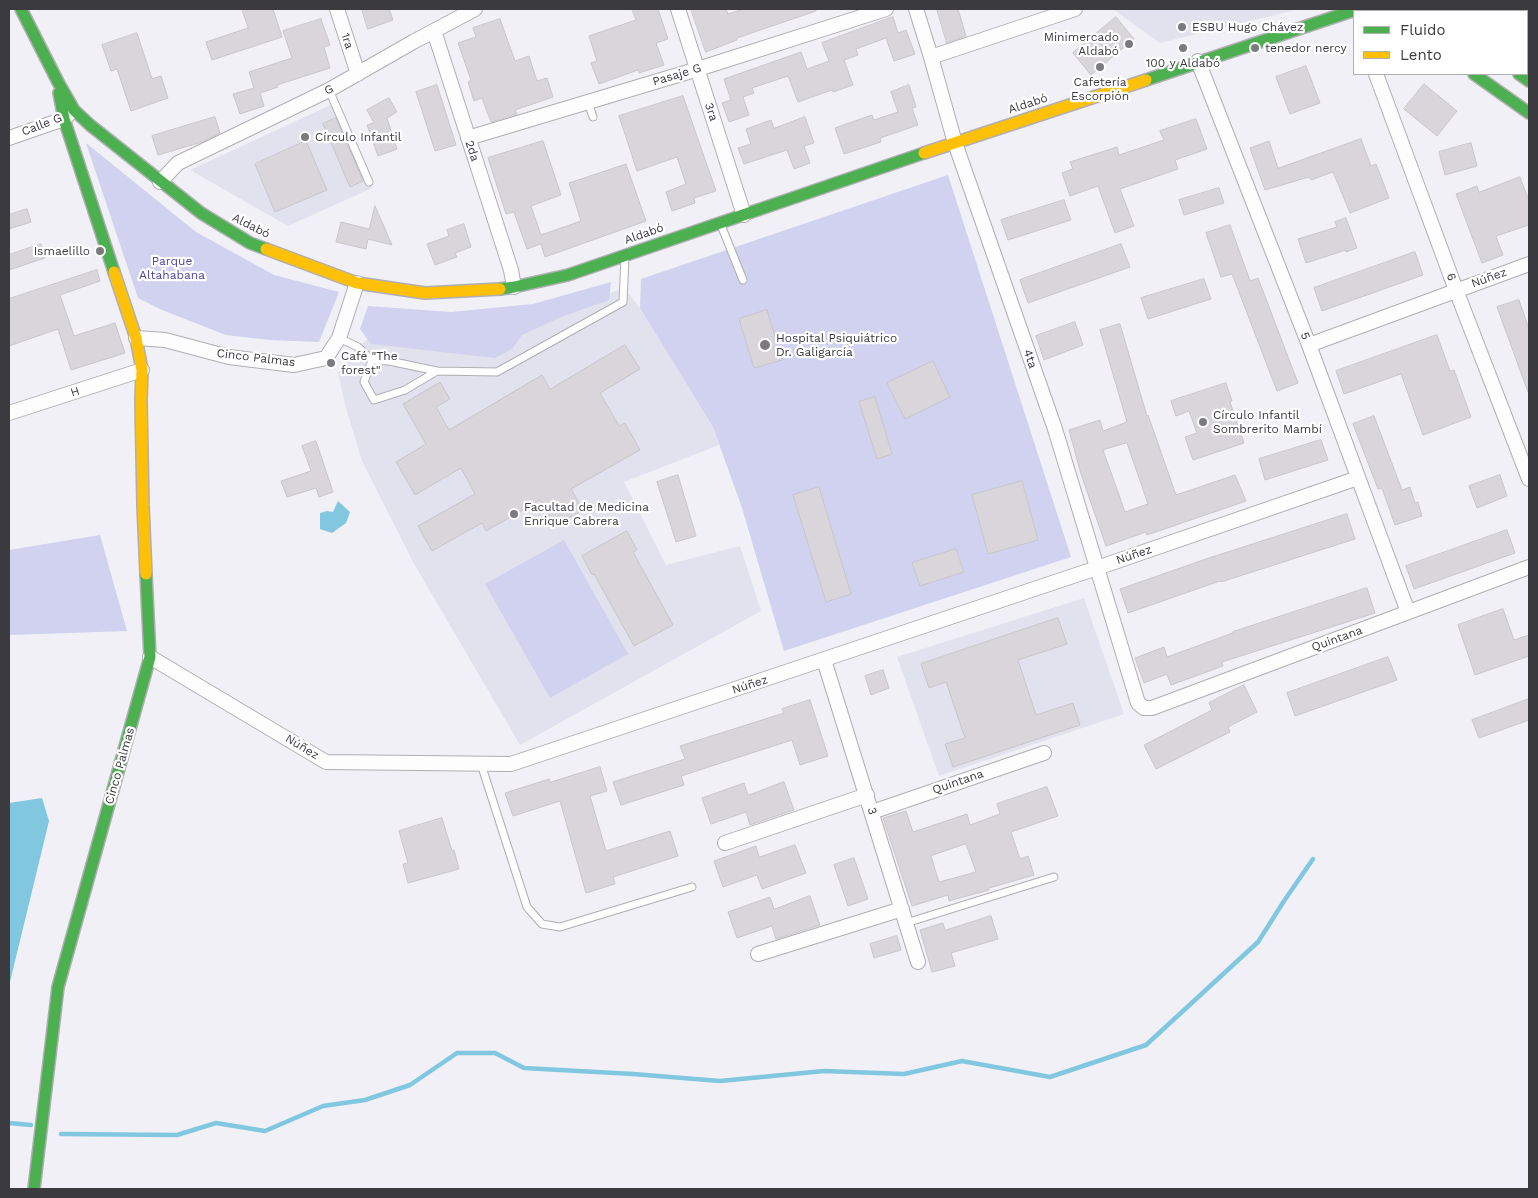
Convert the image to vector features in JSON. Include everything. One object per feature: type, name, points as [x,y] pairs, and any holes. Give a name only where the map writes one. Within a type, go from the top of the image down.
[{"type":"main road","name":"Aldabó","points":[[21,9],[74,110],[200,213],[250,243],[357,283],[425,293],[514,287],[568,275],[1198,61],[1353,12]]},
{"type":"main road","points":[[1475,75],[1529,113]]},
{"type":"main road","name":"Cinco Palmas","points":[[34,1189],[58,987],[150,657],[143,504],[142,370],[136,338],[64,119],[58,82]]},
{"type":"street","name":"1ra","points":[[337,9],[358,74]]},
{"type":"street","name":"G","points":[[160,182],[178,163],[329,90],[475,9]]},
{"type":"street","name":"3ra","points":[[678,9],[744,215]]},
{"type":"street","name":"Pasaje G","points":[[468,138],[698,69],[886,9]]},
{"type":"street","name":"4ta","points":[[916,9],[955,143],[1055,429],[1138,703],[1144,708]]},
{"type":"street","points":[[931,57],[1075,9]]},
{"type":"street","name":"2da","points":[[434,31],[481,183],[511,270],[514,287]]},
{"type":"street","name":"5","points":[[1198,61],[1309,345],[1408,612]]},
{"type":"street","name":"6","points":[[1376,75],[1529,479]]},
{"type":"street","name":"Calle G","points":[[9,138],[64,119],[74,110]]},
{"type":"street","name":"Núñez","points":[[1309,345],[1529,264]]},
{"type":"street","name":"Cinco Palmas","points":[[136,338],[165,340],[229,357],[294,365],[326,358],[339,338],[357,283]]},
{"type":"street","name":"H","points":[[9,413],[142,370]]},
{"type":"street","name":"Núñez","points":[[150,657],[326,762],[511,764],[1097,568],[1358,478]]},
{"type":"street","name":"Quintana","points":[[1144,708],[1152,708],[1529,567]]},
{"type":"street","name":"3","points":[[824,660],[918,962]]},
{"type":"street","name":"Quintana","points":[[872,812],[1044,753]]},
{"type":"street","points":[[725,843],[867,795]]},
{"type":"street","points":[[758,954],[902,909]]},
{"type":"lane","points":[[329,90],[369,182]]},
{"type":"lane","points":[[588,102],[593,117]]},
{"type":"lane","points":[[720,223],[743,280]]},
{"type":"lane","points":[[339,338],[358,347],[372,360],[389,361],[437,371],[497,372],[623,302],[625,256]]},
{"type":"lane","points":[[372,360],[364,382],[374,400],[405,390],[437,371]]},
{"type":"lane","points":[[481,764],[527,907],[542,924],[560,927],[692,887]]},
{"type":"lane","points":[[906,923],[1054,877]]},
{"type":"shaded area","name":"ESBU Hugo Chávez","points":[[1115,9],[1299,9],[1160,43]]},
{"type":"shaded area","name":"Círculo Infantil","points":[[333,104],[372,188],[288,226],[190,170]]},
{"type":"shaded area","name":"Facultad de Medicina Enrique Cabrera","points":[[624,288],[640,308],[713,427],[719,445],[624,482],[666,565],[740,546],[761,611],[520,745],[413,562],[362,461],[338,373],[358,347],[376,332],[475,342]]},
{"type":"shaded area","points":[[338,501],[350,512],[346,523],[332,533],[320,529],[320,513],[333,512]]},
{"type":"shaded area","points":[[1084,598],[1124,714],[939,776],[897,657]]},
{"type":"shaded area","points":[[42,798],[49,821],[9,986],[9,803]]},
{"type":"green space","points":[[1529,9],[1529,60],[1528,10],[1471,10]]},
{"type":"green space","name":"Parque Altahabana","points":[[86,143],[196,232],[274,275],[339,292],[319,342],[270,340],[226,335],[162,310],[138,298]]},
{"type":"green space","points":[[948,175],[1071,557],[784,651],[742,508],[713,427],[640,308],[641,279]]},
{"type":"green space","points":[[611,282],[609,300],[561,317],[522,335],[512,349],[495,358],[371,344],[360,329],[368,306],[451,312],[533,304]]},
{"type":"green space","points":[[100,535],[127,631],[9,635],[9,550]]},
{"type":"green space","points":[[564,540],[628,654],[550,698],[485,584]]},
{"type":"building","points":[[242,9],[273,9],[282,37],[212,60],[206,42],[248,28]]},
{"type":"building","points":[[362,9],[389,9],[393,20],[368,29]]},
{"type":"building","points":[[632,9],[658,9],[668,39],[656,43],[664,65],[639,73],[638,70],[599,84],[591,63],[597,61],[589,36],[636,20]]},
{"type":"building","points":[[691,9],[726,9],[728,14],[744,9],[816,9],[816,11],[737,38],[737,40],[706,52]]},
{"type":"building","points":[[937,9],[958,9],[966,36],[947,43]]},
{"type":"building","points":[[893,17],[898,33],[906,30],[915,54],[894,61],[886,38],[856,49],[858,55],[844,60],[853,85],[798,102],[788,76],[752,88],[754,93],[743,97],[749,115],[729,122],[722,103],[731,100],[724,79],[801,52],[807,69],[829,61],[822,43]]},
{"type":"building","points":[[1116,17],[1134,39],[1091,75],[1073,53]]},
{"type":"building","points":[[321,19],[330,45],[324,47],[330,68],[277,85],[278,87],[260,93],[264,106],[240,114],[233,94],[254,88],[249,72],[292,58],[283,31]]},
{"type":"building","points":[[500,19],[515,61],[529,56],[537,81],[547,78],[553,97],[515,110],[517,114],[491,122],[482,98],[474,101],[468,82],[471,80],[458,43],[476,37],[473,28]]},
{"type":"building","points":[[137,33],[152,79],[161,76],[168,98],[131,111],[117,69],[111,71],[102,45]]},
{"type":"building","points":[[1306,66],[1320,103],[1290,114],[1276,77]]},
{"type":"building","points":[[1424,84],[1457,111],[1437,136],[1404,109]]},
{"type":"building","points":[[437,85],[456,145],[435,151],[416,92]]},
{"type":"building","points":[[909,85],[916,107],[912,108],[918,125],[880,138],[881,142],[844,154],[835,128],[872,115],[874,120],[898,112],[891,92]]},
{"type":"building","points":[[683,96],[716,191],[694,198],[695,203],[672,211],[666,192],[686,184],[677,157],[637,171],[619,116]]},
{"type":"building","points":[[389,98],[397,112],[387,118],[397,149],[378,156],[367,125],[374,123],[367,110]]},
{"type":"building","points":[[215,117],[220,133],[202,142],[158,155],[152,136]]},
{"type":"building","points":[[805,117],[814,143],[804,146],[810,163],[794,169],[787,150],[744,164],[738,148],[751,144],[746,129],[771,120],[774,128]]},
{"type":"building","points":[[336,118],[363,181],[350,187],[323,124]]},
{"type":"building","points":[[1196,119],[1207,149],[1175,160],[1178,169],[1120,189],[1134,226],[1115,233],[1098,186],[1070,196],[1062,173],[1073,169],[1070,162],[1117,147],[1119,155],[1164,140],[1160,131]]},
{"type":"building","points":[[1361,139],[1371,166],[1376,164],[1389,198],[1350,213],[1333,172],[1311,180],[1309,177],[1265,190],[1250,148],[1269,141],[1278,168]]},
{"type":"building","points":[[306,141],[327,190],[275,212],[255,164]]},
{"type":"building","points":[[543,141],[561,195],[531,206],[541,235],[581,221],[569,183],[626,164],[646,221],[545,257],[541,244],[527,249],[514,212],[506,214],[488,158]]},
{"type":"building","points":[[1471,143],[1477,166],[1445,175],[1439,152]]},
{"type":"building","points":[[1520,177],[1529,201],[1529,225],[1496,236],[1503,255],[1482,263],[1456,194],[1477,186],[1479,192]]},
{"type":"building","points":[[1219,188],[1224,203],[1184,215],[1179,200]]},
{"type":"building","points":[[1064,200],[1071,220],[1008,240],[1001,220]]},
{"type":"building","points":[[375,206],[392,245],[368,239],[366,249],[336,242],[341,222],[369,229]]},
{"type":"building","points":[[27,209],[31,222],[9,229],[9,215]]},
{"type":"building","points":[[1346,218],[1357,248],[1306,263],[1298,239],[1337,227],[1335,222]]},
{"type":"building","points":[[464,224],[471,247],[455,253],[457,257],[435,265],[427,244],[449,236],[447,230]]},
{"type":"building","points":[[1230,225],[1250,281],[1258,278],[1298,383],[1277,391],[1232,274],[1221,277],[1206,233]]},
{"type":"building","points":[[41,244],[45,258],[9,270],[9,255]]},
{"type":"building","points":[[1121,244],[1130,267],[1028,303],[1020,280]]},
{"type":"building","points":[[1415,252],[1423,275],[1322,311],[1314,288]]},
{"type":"building","points":[[97,270],[100,281],[60,295],[74,336],[115,323],[125,353],[71,370],[58,329],[9,346],[9,299]]},
{"type":"building","points":[[1204,279],[1211,299],[1148,319],[1141,298]]},
{"type":"building","points":[[1519,300],[1529,329],[1529,392],[1497,307]]},
{"type":"building","points":[[767,310],[782,360],[754,368],[739,319]]},
{"type":"building","points":[[1075,322],[1083,345],[1044,360],[1036,336]]},
{"type":"building","points":[[1120,324],[1147,416],[1176,495],[1235,475],[1246,501],[1147,535],[1146,532],[1106,546],[1081,474],[1069,430],[1100,420],[1103,431],[1127,422],[1100,330]],"holes":[[[1127,443],[1148,504],[1125,512],[1103,450]]]},
{"type":"building","points":[[1437,335],[1450,371],[1454,370],[1471,417],[1423,435],[1401,374],[1344,394],[1336,371]]},
{"type":"building","points":[[625,345],[640,369],[600,393],[619,426],[625,423],[640,450],[571,489],[583,510],[554,526],[540,500],[486,531],[482,523],[432,551],[418,526],[475,494],[461,468],[415,495],[396,462],[426,444],[403,404],[440,382],[450,399],[436,407],[449,430],[542,375],[550,389]]},
{"type":"building","points":[[933,361],[950,397],[905,419],[887,383]]},
{"type":"building","name":"Círculo Infantil Sombrerito Mambí","points":[[1226,383],[1232,401],[1230,402],[1244,443],[1193,460],[1185,437],[1197,433],[1189,411],[1176,416],[1171,401]]},
{"type":"building","points":[[875,397],[892,454],[877,459],[859,402]]},
{"type":"building","points":[[1374,416],[1402,490],[1410,487],[1415,503],[1418,502],[1422,516],[1395,525],[1382,488],[1378,489],[1353,424]]},
{"type":"building","points":[[1321,440],[1328,460],[1265,480],[1259,459]]},
{"type":"building","points":[[316,441],[333,492],[319,497],[316,488],[287,497],[281,481],[311,471],[302,446]]},
{"type":"building","points":[[678,475],[696,536],[676,542],[657,482]]},
{"type":"building","points":[[1500,475],[1507,496],[1477,508],[1469,486]]},
{"type":"building","points":[[1022,481],[1038,540],[988,554],[972,495]]},
{"type":"building","points":[[819,487],[851,594],[826,602],[793,495]]},
{"type":"building","points":[[1347,514],[1355,539],[1220,581],[1128,613],[1120,589],[1209,558]]},
{"type":"building","points":[[1507,530],[1515,553],[1414,589],[1406,566]]},
{"type":"building","points":[[627,531],[637,550],[633,552],[673,625],[634,646],[582,556]]},
{"type":"building","points":[[956,549],[964,572],[920,586],[912,563]]},
{"type":"building","points":[[1367,588],[1375,613],[1222,662],[1223,666],[1171,685],[1167,674],[1144,683],[1135,658],[1164,647],[1167,657],[1233,632]]},
{"type":"building","points":[[1503,609],[1514,640],[1529,635],[1529,656],[1475,675],[1458,625]]},
{"type":"building","points":[[1058,618],[1067,644],[1018,660],[1036,715],[1073,703],[1080,725],[953,767],[945,744],[965,738],[946,682],[929,688],[921,664]]},
{"type":"building","points":[[1388,657],[1397,680],[1295,716],[1287,693]]},
{"type":"building","points":[[883,670],[889,688],[871,695],[865,676]]},
{"type":"building","points":[[1244,685],[1257,712],[1228,727],[1230,732],[1156,769],[1144,745],[1212,710],[1209,703]]},
{"type":"building","points":[[1529,699],[1529,720],[1479,738],[1472,720]]},
{"type":"building","points":[[810,700],[828,756],[800,765],[792,740],[681,776],[684,785],[621,805],[613,782],[685,759],[680,746],[784,713],[782,709]]},
{"type":"building","points":[[600,767],[607,791],[590,796],[606,851],[670,831],[678,856],[613,877],[615,884],[586,893],[560,801],[513,816],[505,793],[549,779],[550,782]]},
{"type":"building","points":[[784,782],[794,810],[750,825],[746,812],[711,824],[702,798],[744,783],[748,795]]},
{"type":"building","points":[[1047,787],[1058,816],[1011,832],[1020,859],[1028,856],[1034,875],[949,901],[948,895],[912,906],[883,818],[906,811],[913,832],[967,814],[970,825],[1000,814],[997,804]],"holes":[[[966,844],[976,872],[939,882],[931,856]]]},
{"type":"building","points":[[442,818],[459,869],[408,883],[403,864],[408,863],[399,831]]},
{"type":"building","points":[[795,845],[806,873],[762,889],[757,875],[723,887],[714,861],[756,846],[759,857]]},
{"type":"building","points":[[854,858],[868,899],[848,906],[834,865]]},
{"type":"building","points":[[810,896],[820,925],[776,939],[772,926],[737,938],[728,912],[770,897],[774,909]]},
{"type":"building","points":[[991,916],[998,939],[951,953],[955,966],[932,972],[920,930],[943,923],[945,930]]},
{"type":"building","points":[[897,936],[901,950],[874,958],[870,944]]},
{"type":"waterway","points":[[61,1134],[177,1135],[216,1123],[265,1131],[323,1106],[365,1100],[410,1085],[457,1053],[495,1053],[524,1068],[720,1081],[824,1071],[904,1074],[962,1061],[1050,1077],[1146,1045],[1258,942],[1313,859]]},
{"type":"waterway","points":[[9,1123],[31,1125]]},
{"type":"traffic: fast","points":[[21,9],[74,110],[90,125],[201,213],[250,243],[266,249]]},
{"type":"traffic: fast","points":[[1146,80],[1353,11]]},
{"type":"traffic: fast","points":[[1475,75],[1529,113]]},
{"type":"traffic: fast","points":[[1520,75],[1529,81]]},
{"type":"traffic: fast","points":[[59,93],[64,119],[114,272]]},
{"type":"traffic: fast","points":[[500,289],[568,275],[924,153]]},
{"type":"traffic: fast","points":[[34,1189],[58,987],[150,657],[146,574]]},
{"type":"traffic: slow","points":[[924,153],[1146,80]]},
{"type":"traffic: slow","points":[[266,249],[357,283],[425,293],[500,289]]},
{"type":"traffic: slow","points":[[114,272],[136,338],[142,370],[143,505],[146,574]]},
{"type":"place","name":"ESBU Hugo Chávez","points":[[1182,27]]},
{"type":"place","name":"Minimercado Aldabó","points":[[1129,44]]},
{"type":"place","name":"100 y Aldabó","points":[[1183,48]]},
{"type":"place","name":"tenedor nercy","points":[[1255,48]]},
{"type":"place","name":"Cafetería Escorpión","points":[[1100,67]]},
{"type":"place","name":"Círculo Infantil","points":[[305,137]]},
{"type":"place","name":"Ismaelillo","points":[[100,251]]},
{"type":"place","name":"Hospital Psiquiátrico Dr. Galigarcía","points":[[765,345]]},
{"type":"place","name":"Café \"The forest\"","points":[[331,363]]},
{"type":"place","name":"Círculo Infantil Sombrerito Mambí","points":[[1203,422]]},
{"type":"place","name":"Facultad de Medicina Enrique Cabrera","points":[[514,514]]}]
